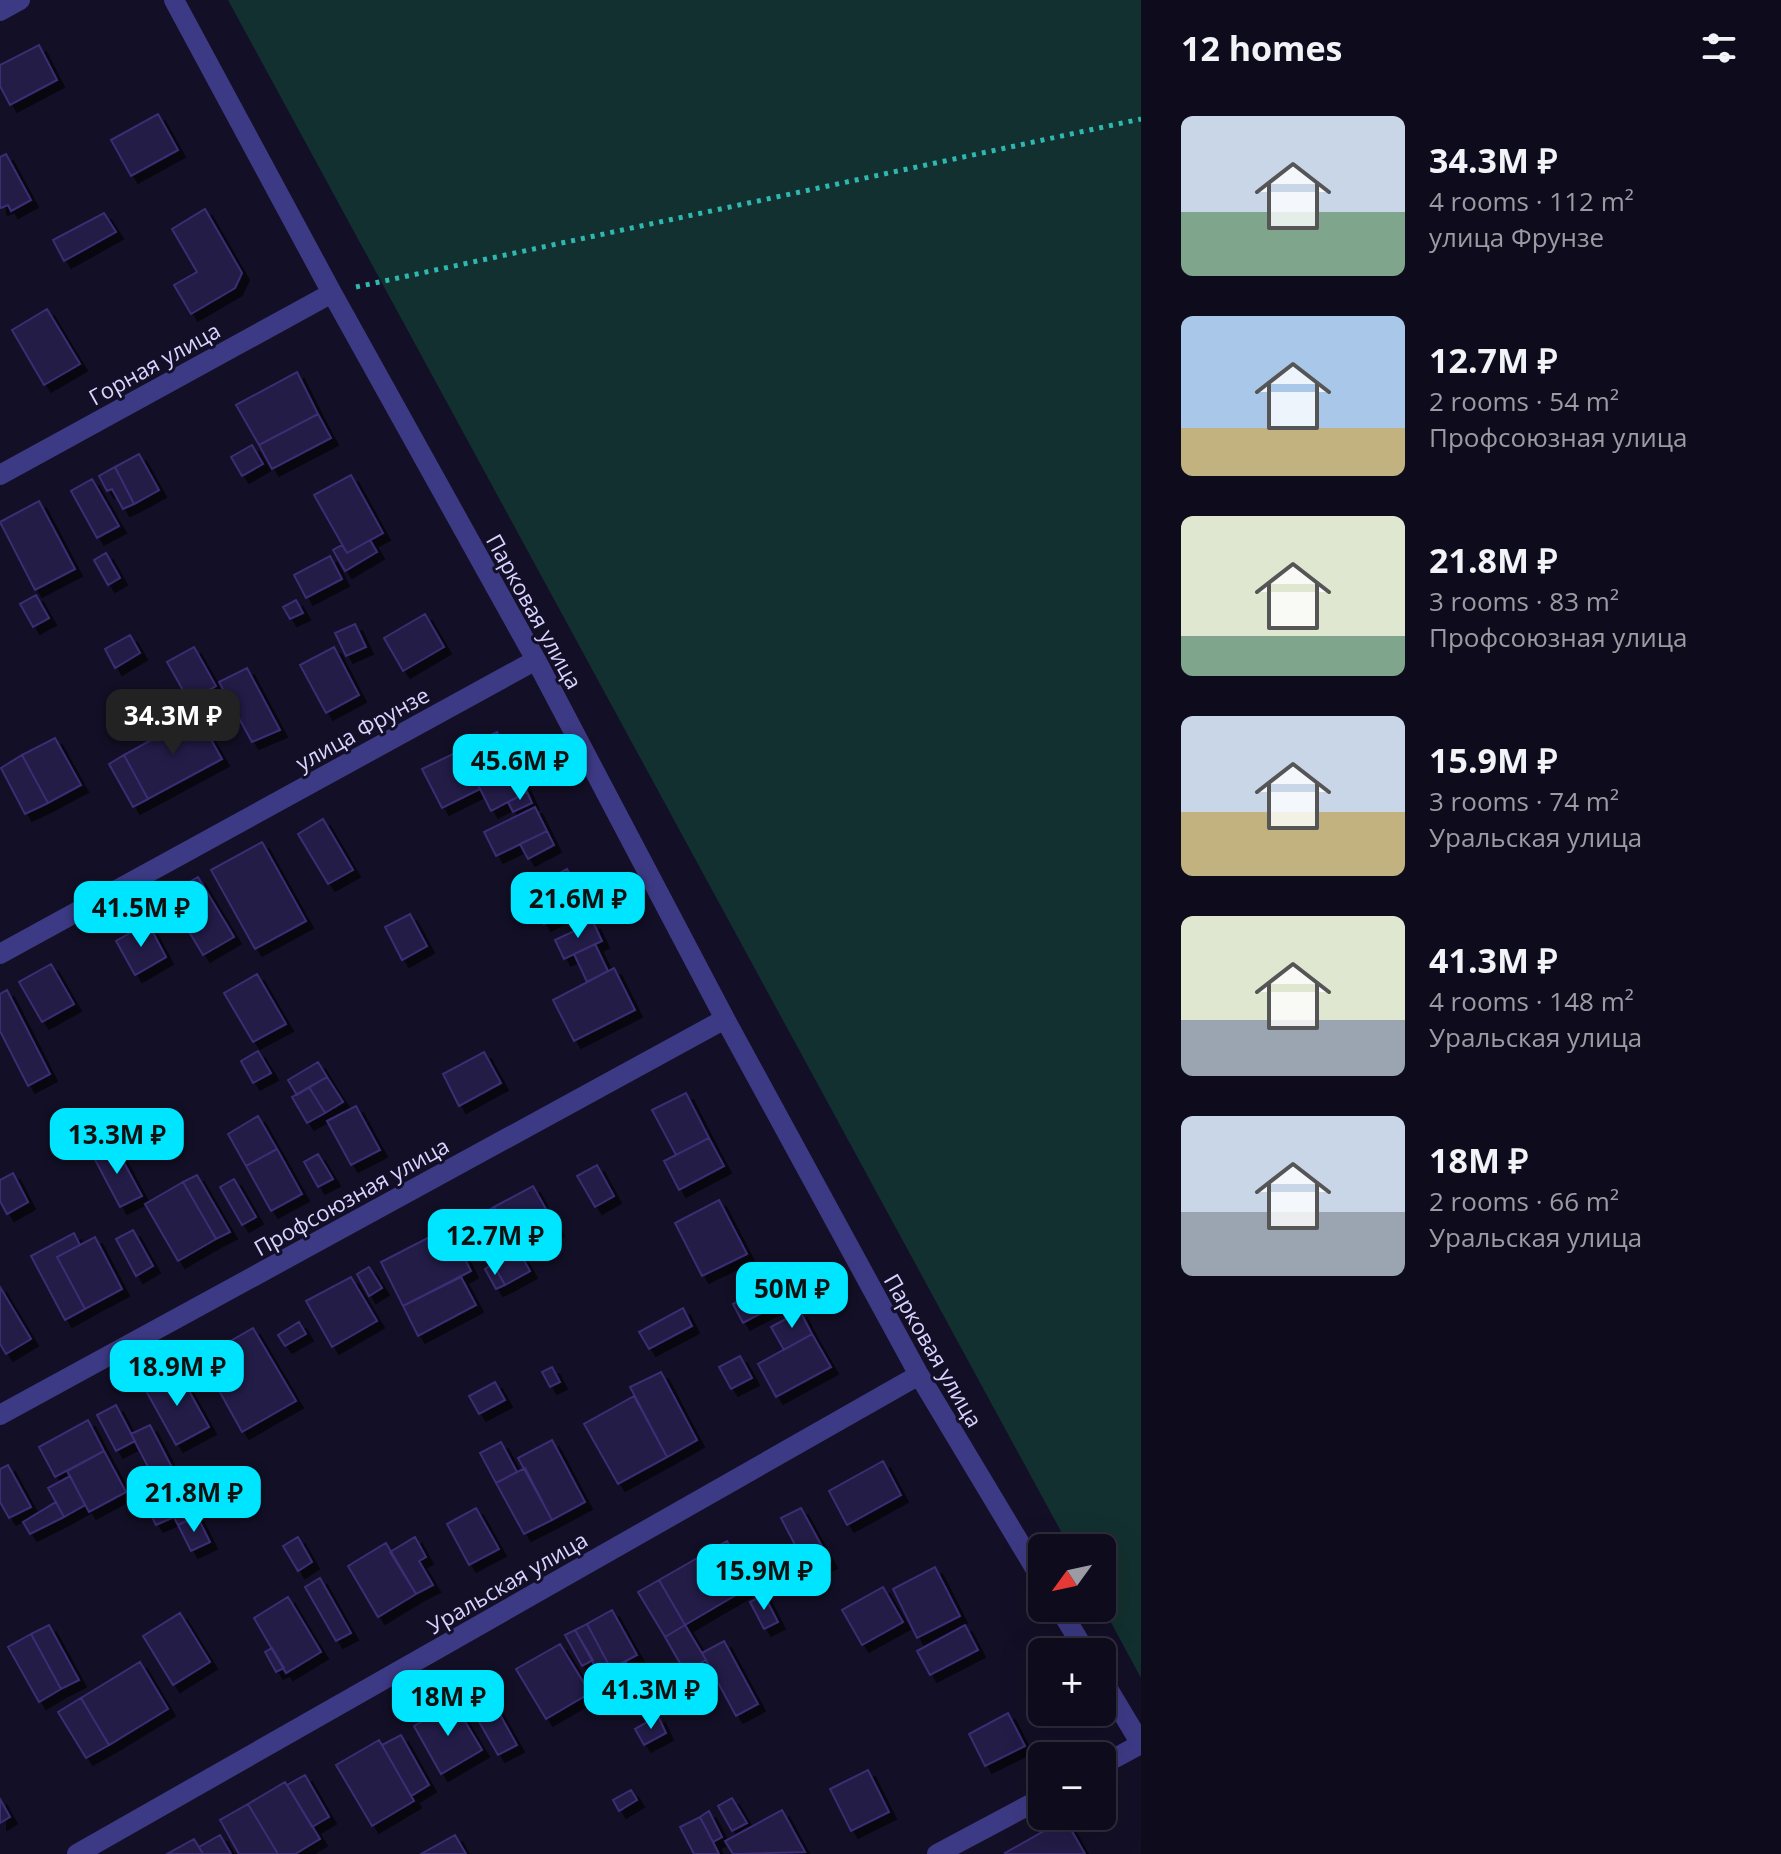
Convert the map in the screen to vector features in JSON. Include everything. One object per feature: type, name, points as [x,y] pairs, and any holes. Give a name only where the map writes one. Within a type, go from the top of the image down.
[{"type":"street","points":[[0,11],[20,0]]},
{"type":"street","name":"Парковая улица","points":[[174,0],[536,660],[725,1019],[919,1375],[1028,1557]]},
{"type":"street","name":"Горная улица","points":[[0,475],[332,293]]},
{"type":"street","name":"улица Фрунзе","points":[[0,954],[536,660]]},
{"type":"street","name":"Профсоюзная улица","points":[[0,1415],[725,1019]]},
{"type":"street","name":"Уральская улица","points":[[77,1854],[919,1375]]},
{"type":"street","points":[[1116,1702],[1141,1744],[1116,1757]]},
{"type":"street","points":[[937,1854],[1028,1805]]},
{"type":"path","points":[[332,293],[1141,119]]},
{"type":"green space","points":[[228,0],[1141,0],[1141,1678],[1111,1622],[1116,1622],[1116,1534],[1062,1534]]},
{"type":"building","points":[[39,45],[57,80],[10,105],[0,86],[0,65]]},
{"type":"building","points":[[158,114],[178,150],[131,176],[111,140]]},
{"type":"building","points":[[6,154],[31,200],[11,211],[8,205],[0,206],[0,157]]},
{"type":"building","points":[[205,209],[242,273],[235,288],[191,314],[174,285],[197,272],[172,229]]},
{"type":"building","points":[[104,213],[116,232],[64,261],[53,240]]},
{"type":"building","points":[[47,309],[80,364],[44,385],[12,330]]},
{"type":"building","points":[[297,372],[318,414],[259,445],[236,405]]},
{"type":"building","points":[[318,414],[331,438],[272,469],[259,445]]},
{"type":"building","points":[[252,445],[263,464],[242,476],[231,457]]},
{"type":"building","points":[[139,454],[159,490],[134,504],[115,467]]},
{"type":"building","points":[[115,467],[134,504],[123,509],[112,489],[107,491],[99,476]]},
{"type":"building","points":[[351,475],[383,533],[347,553],[314,495]]},
{"type":"building","points":[[92,479],[119,526],[97,538],[71,491]]},
{"type":"building","points":[[39,501],[75,569],[35,590],[0,522]]},
{"type":"building","points":[[370,540],[377,552],[345,571],[333,550],[342,545],[347,553]]},
{"type":"building","points":[[106,553],[120,578],[108,585],[94,560]]},
{"type":"building","points":[[330,556],[342,579],[306,598],[294,575]]},
{"type":"building","points":[[36,595],[49,618],[33,627],[20,604]]},
{"type":"building","points":[[296,600],[303,613],[290,619],[283,607]]},
{"type":"building","points":[[425,614],[444,647],[403,671],[384,638]]},
{"type":"building","points":[[355,624],[366,647],[346,656],[335,633]]},
{"type":"building","points":[[130,635],[140,653],[115,668],[105,649]]},
{"type":"building","points":[[194,647],[216,686],[189,701],[167,662]]},
{"type":"building","points":[[334,647],[359,695],[326,713],[300,665]]},
{"type":"building","points":[[247,668],[280,730],[252,742],[219,682]]},
{"type":"building","points":[[197,715],[222,759],[148,799],[124,755]]},
{"type":"building","points":[[497,732],[527,792],[491,811],[461,750]]},
{"type":"building","points":[[55,738],[81,785],[48,803],[22,755]]},
{"type":"building","points":[[461,750],[480,789],[442,808],[422,769]]},
{"type":"building","points":[[22,755],[48,803],[25,814],[1,768]]},
{"type":"building","points":[[124,755],[148,799],[133,807],[109,764]]},
{"type":"building","points":[[527,792],[532,803],[513,812],[508,802]]},
{"type":"building","points":[[535,807],[547,831],[496,856],[484,832]]},
{"type":"building","points":[[323,819],[353,870],[328,884],[298,834]]},
{"type":"building","points":[[547,831],[554,845],[528,859],[520,844]]},
{"type":"building","points":[[262,842],[306,921],[255,949],[211,870]]},
{"type":"building","points":[[567,869],[585,903],[544,924],[527,892]]},
{"type":"building","points":[[198,877],[234,937],[203,955],[167,895]]},
{"type":"building","points":[[410,914],[427,946],[402,960],[385,927]]},
{"type":"building","points":[[593,922],[602,941],[564,959],[555,940]]},
{"type":"building","points":[[148,923],[166,957],[135,975],[116,941]]},
{"type":"building","points":[[595,944],[608,971],[587,982],[574,954]]},
{"type":"building","points":[[51,964],[74,1004],[42,1022],[19,982]]},
{"type":"building","points":[[614,968],[635,1010],[574,1041],[553,1000]]},
{"type":"building","points":[[257,974],[286,1024],[253,1042],[224,993]]},
{"type":"building","points":[[7,990],[50,1074],[28,1086],[0,1031],[0,994]]},
{"type":"building","points":[[258,1051],[271,1073],[253,1083],[241,1061]]},
{"type":"building","points":[[484,1052],[501,1083],[459,1106],[443,1074]]},
{"type":"building","points":[[318,1062],[327,1077],[297,1095],[288,1080]]},
{"type":"building","points":[[327,1077],[343,1102],[325,1113],[309,1087]]},
{"type":"building","points":[[309,1087],[325,1113],[307,1123],[292,1097]]},
{"type":"building","points":[[686,1093],[709,1138],[676,1155],[652,1110]]},
{"type":"building","points":[[356,1106],[380,1150],[351,1165],[327,1121]]},
{"type":"building","points":[[258,1116],[277,1149],[246,1166],[228,1134]]},
{"type":"building","points":[[709,1138],[724,1166],[679,1190],[664,1161]]},
{"type":"building","points":[[114,1144],[142,1196],[120,1207],[93,1156]]},
{"type":"building","points":[[277,1149],[302,1194],[271,1211],[246,1166]]},
{"type":"building","points":[[318,1154],[333,1179],[318,1187],[304,1162]]},
{"type":"building","points":[[597,1165],[614,1196],[595,1207],[577,1176]]},
{"type":"building","points":[[13,1173],[28,1202],[7,1214],[0,1201],[0,1180]]},
{"type":"building","points":[[197,1175],[230,1232],[216,1239],[183,1182]]},
{"type":"building","points":[[234,1179],[256,1217],[242,1225],[220,1187]]},
{"type":"building","points":[[183,1182],[216,1239],[178,1261],[145,1204]]},
{"type":"building","points":[[533,1186],[557,1229],[519,1251],[494,1207]]},
{"type":"building","points":[[719,1200],[747,1254],[702,1276],[675,1223]]},
{"type":"building","points":[[494,1207],[530,1271],[505,1285],[469,1221]]},
{"type":"building","points":[[449,1227],[471,1271],[403,1306],[381,1262]]},
{"type":"building","points":[[133,1230],[153,1266],[136,1276],[116,1239]]},
{"type":"building","points":[[74,1233],[80,1245],[57,1257],[85,1309],[65,1320],[31,1256]]},
{"type":"building","points":[[95,1237],[122,1289],[85,1309],[57,1257]]},
{"type":"building","points":[[493,1264],[505,1285],[496,1289],[485,1269]]},
{"type":"building","points":[[369,1267],[382,1288],[369,1296],[357,1274]]},
{"type":"building","points":[[351,1277],[377,1321],[332,1347],[306,1301]]},
{"type":"building","points":[[461,1277],[476,1305],[418,1336],[403,1306]]},
{"type":"building","points":[[782,1277],[793,1296],[743,1323],[733,1304]]},
{"type":"building","points":[[0,1287],[31,1339],[6,1354],[0,1344]]},
{"type":"building","points":[[683,1308],[692,1326],[649,1349],[639,1332]]},
{"type":"building","points":[[800,1311],[812,1334],[784,1350],[771,1327]]},
{"type":"building","points":[[299,1322],[306,1334],[285,1346],[278,1335]]},
{"type":"building","points":[[253,1328],[296,1401],[242,1432],[201,1358]]},
{"type":"building","points":[[812,1334],[831,1367],[776,1397],[758,1364]]},
{"type":"building","points":[[740,1356],[752,1378],[731,1389],[719,1367]]},
{"type":"building","points":[[552,1367],[560,1382],[550,1387],[542,1372]]},
{"type":"building","points":[[178,1371],[209,1427],[176,1445],[145,1389]]},
{"type":"building","points":[[661,1372],[697,1440],[667,1457],[630,1387]]},
{"type":"building","points":[[495,1382],[505,1400],[479,1414],[469,1396]]},
{"type":"building","points":[[634,1396],[667,1457],[618,1484],[584,1424]]},
{"type":"building","points":[[116,1405],[135,1441],[116,1451],[97,1415]]},
{"type":"building","points":[[88,1420],[104,1451],[55,1477],[39,1447]]},
{"type":"building","points":[[150,1425],[197,1516],[178,1525],[131,1434]]},
{"type":"building","points":[[552,1440],[585,1502],[552,1520],[518,1458]]},
{"type":"building","points":[[501,1442],[517,1472],[496,1483],[480,1453]]},
{"type":"building","points":[[104,1451],[126,1492],[89,1512],[67,1471]]},
{"type":"building","points":[[883,1461],[901,1495],[847,1525],[829,1491]]},
{"type":"building","points":[[8,1465],[31,1507],[9,1518],[0,1502],[0,1469]]},
{"type":"building","points":[[525,1468],[552,1520],[524,1534],[496,1483]]},
{"type":"building","points":[[70,1476],[85,1505],[64,1517],[48,1488]]},
{"type":"building","points":[[161,1491],[174,1517],[156,1525],[143,1499]]},
{"type":"building","points":[[56,1502],[64,1517],[30,1534],[23,1522]]},
{"type":"building","points":[[476,1508],[499,1549],[469,1565],[447,1524]]},
{"type":"building","points":[[801,1508],[830,1561],[809,1572],[781,1518]]},
{"type":"building","points":[[197,1516],[210,1542],[191,1551],[178,1525]]},
{"type":"building","points":[[298,1537],[312,1562],[298,1571],[283,1546]]},
{"type":"building","points":[[415,1537],[426,1557],[419,1561],[433,1585],[416,1594],[390,1552]]},
{"type":"building","points":[[727,1541],[753,1585],[685,1625],[659,1580]]},
{"type":"building","points":[[386,1543],[416,1594],[378,1617],[348,1566]]},
{"type":"building","points":[[935,1567],[960,1616],[917,1638],[893,1589]]},
{"type":"building","points":[[320,1578],[351,1633],[336,1641],[305,1587]]},
{"type":"building","points":[[659,1580],[685,1625],[665,1637],[638,1592]]},
{"type":"building","points":[[883,1587],[903,1622],[862,1645],[842,1610]]},
{"type":"building","points":[[764,1595],[778,1622],[764,1629],[750,1602]]},
{"type":"building","points":[[288,1597],[321,1652],[286,1673],[254,1618]]},
{"type":"building","points":[[612,1610],[637,1655],[611,1669],[587,1624]]},
{"type":"building","points":[[180,1613],[210,1662],[173,1685],[143,1636]]},
{"type":"building","points":[[587,1624],[611,1669],[600,1675],[575,1630]]},
{"type":"building","points":[[49,1625],[79,1680],[61,1689],[31,1634]]},
{"type":"building","points":[[685,1625],[706,1660],[685,1672],[665,1637]]},
{"type":"building","points":[[965,1625],[978,1650],[930,1675],[917,1651]]},
{"type":"building","points":[[575,1630],[593,1660],[582,1666],[565,1635]]},
{"type":"building","points":[[31,1634],[61,1689],[39,1702],[8,1647]]},
{"type":"building","points":[[724,1641],[758,1704],[736,1716],[702,1653]]},
{"type":"building","points":[[560,1644],[590,1693],[546,1719],[516,1669]]},
{"type":"building","points":[[272,1648],[284,1668],[276,1672],[265,1652]]},
{"type":"building","points":[[625,1661],[636,1680],[610,1695],[600,1675]]},
{"type":"building","points":[[140,1662],[168,1709],[109,1745],[81,1698]]},
{"type":"building","points":[[484,1686],[517,1745],[498,1755],[465,1697]]},
{"type":"building","points":[[81,1698],[109,1745],[86,1758],[58,1712]]},
{"type":"building","points":[[454,1703],[482,1750],[441,1774],[414,1726]]},
{"type":"building","points":[[1008,1713],[1025,1746],[985,1766],[969,1734]]},
{"type":"building","points":[[658,1716],[666,1733],[644,1745],[635,1729]]},
{"type":"building","points":[[401,1735],[429,1785],[411,1796],[382,1745]]},
{"type":"building","points":[[379,1740],[414,1801],[372,1826],[336,1765]]},
{"type":"building","points":[[868,1770],[889,1812],[851,1831],[830,1789]]},
{"type":"building","points":[[305,1775],[329,1817],[312,1827],[287,1785]]},
{"type":"building","points":[[285,1782],[320,1839],[295,1854],[278,1854],[248,1804]]},
{"type":"building","points":[[631,1790],[637,1800],[619,1811],[613,1800]]},
{"type":"building","points":[[732,1798],[747,1823],[732,1831],[718,1806]]},
{"type":"building","points":[[0,1799],[10,1817],[0,1823]]},
{"type":"building","points":[[248,1804],[278,1854],[239,1854],[220,1820]]},
{"type":"building","points":[[782,1810],[805,1852],[733,1854],[725,1841]]},
{"type":"building","points":[[709,1811],[722,1837],[713,1842],[700,1817]]},
{"type":"building","points":[[700,1817],[719,1854],[694,1854],[680,1827]]},
{"type":"building","points":[[1046,1830],[1071,1830],[1085,1854],[1006,1854]]},
{"type":"building","points":[[220,1835],[231,1854],[203,1854],[199,1847]]},
{"type":"building","points":[[455,1835],[466,1854],[421,1854]]},
{"type":"building","points":[[194,1839],[203,1854],[167,1854]]}]
